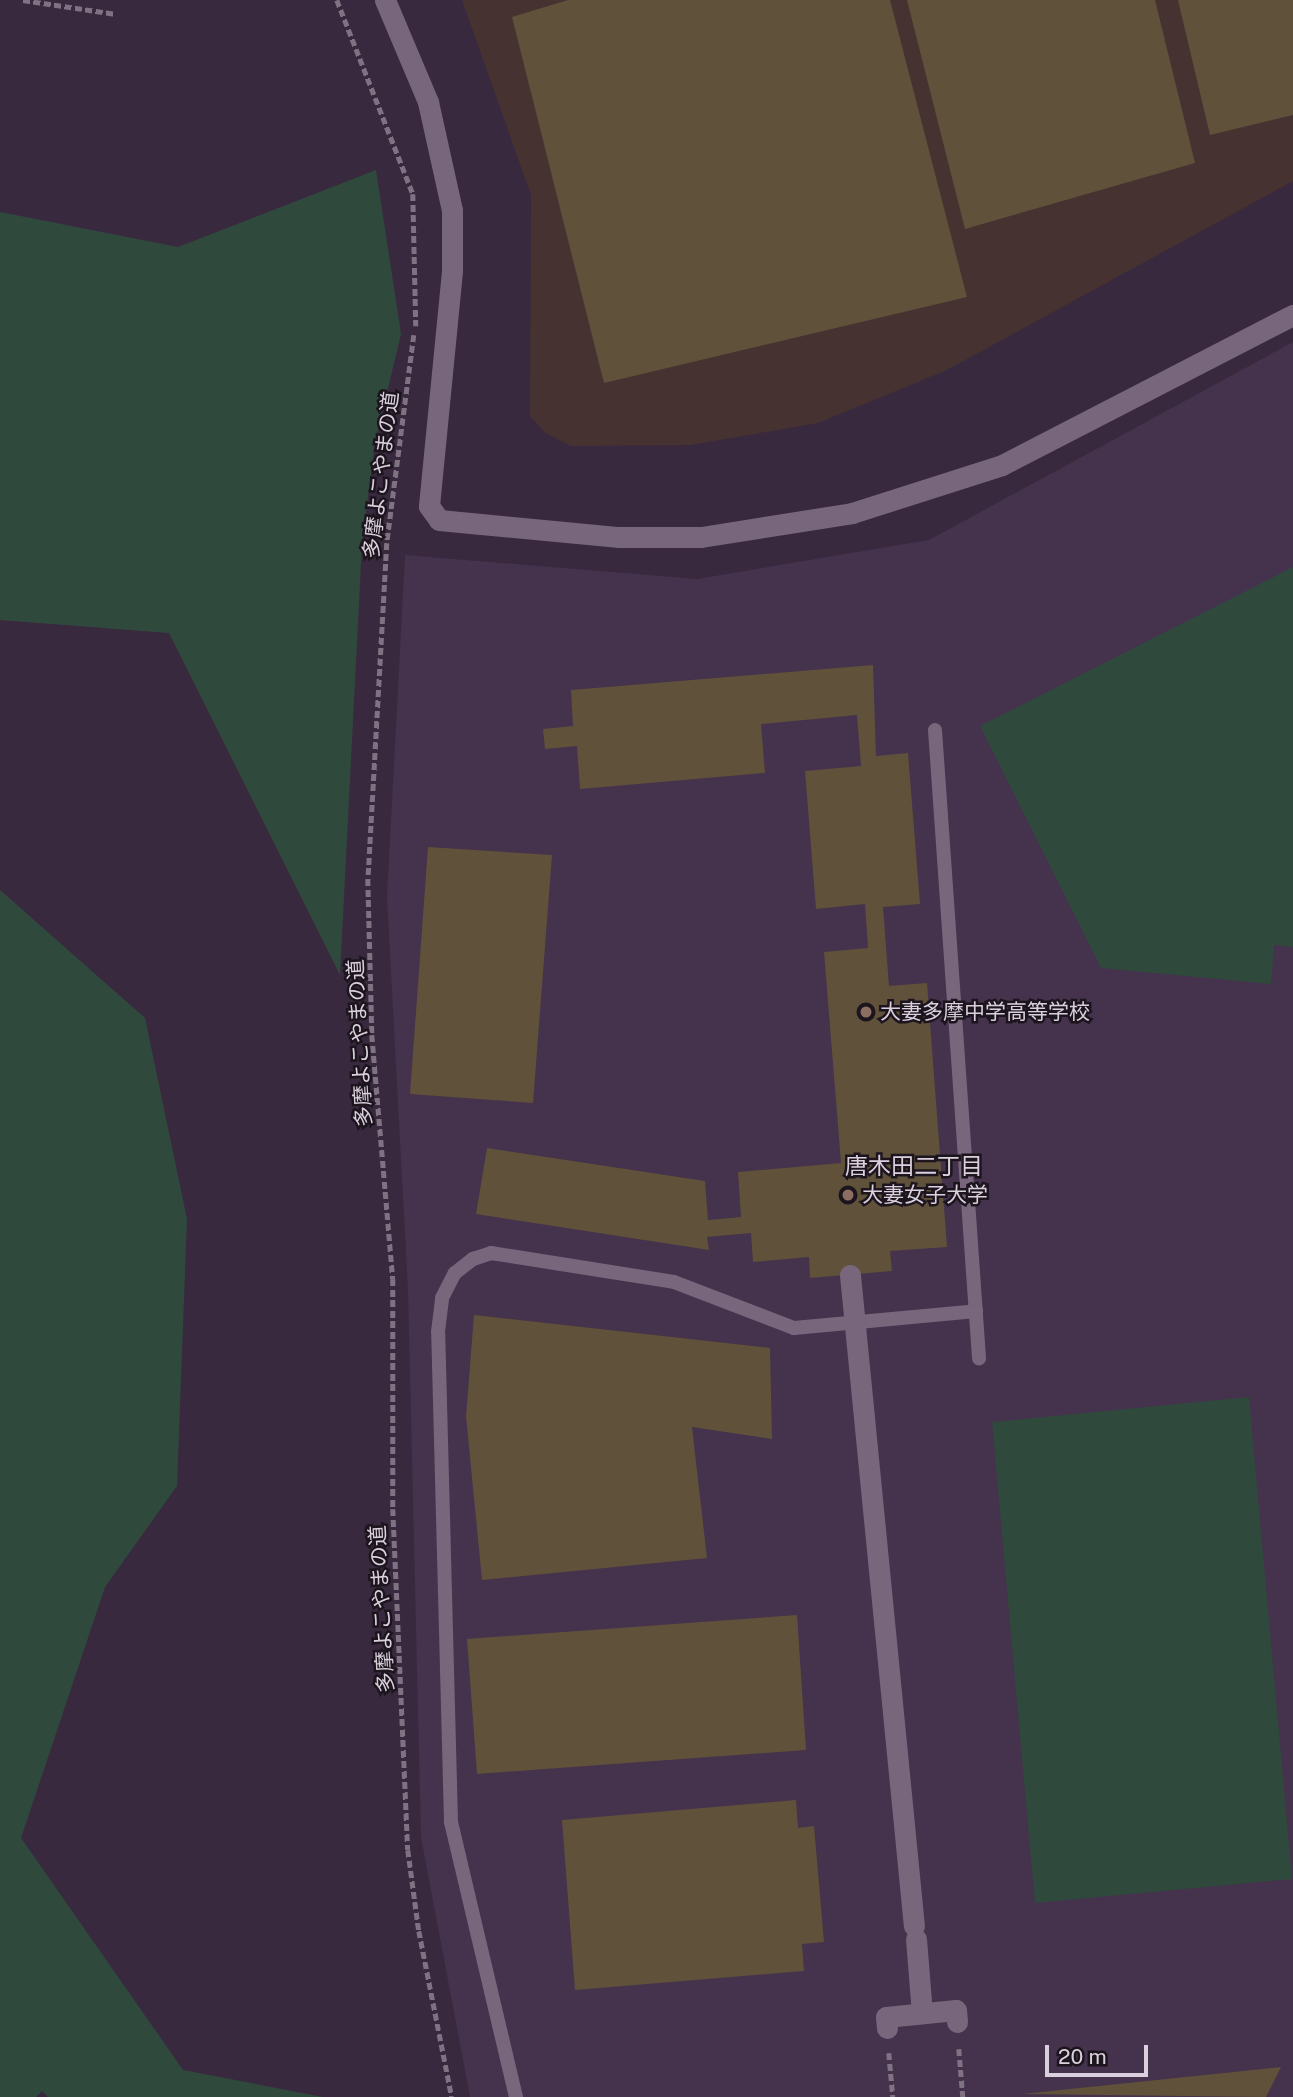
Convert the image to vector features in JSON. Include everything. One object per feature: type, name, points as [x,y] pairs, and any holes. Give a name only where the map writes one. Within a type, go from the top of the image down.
[{"type":"street","points":[[385,0],[428,102],[452,209],[452,271],[429,506],[439,520],[619,537],[701,537],[852,513],[1002,465],[1293,315]]},
{"type":"street","points":[[850,1275],[922,2013]]},
{"type":"street","points":[[887,2028],[886,2017],[956,2010],[957,2022]]},
{"type":"lane","points":[[935,730],[979,1358]]},
{"type":"lane","points":[[516,2097],[451,1822],[438,1332],[442,1298],[454,1273],[473,1259],[491,1254],[674,1282],[794,1328],[976,1311]]},
{"type":"path","points":[[23,0],[116,13]]},
{"type":"path","name":"多摩よこやまの道","points":[[337,0],[413,194],[416,326],[387,543],[368,879],[373,1035],[393,1279],[393,1509],[408,1850],[419,1931],[452,2097]]},
{"type":"path","points":[[957,2022],[963,2097]]},
{"type":"path","points":[[887,2028],[893,2097]]},
{"type":"shaded area","points":[[462,0],[1293,0],[1293,181],[947,370],[818,423],[691,445],[571,446],[545,433],[530,416],[531,195]]},
{"type":"shaded area","name":"大妻女子大学","points":[[1293,342],[1293,2097],[470,2097],[421,1837],[408,1290],[387,897],[405,555],[697,579],[929,540]]},
{"type":"green space","points":[[376,170],[401,334],[375,442],[362,544],[340,975],[169,633],[0,620],[0,212],[178,247]]},
{"type":"green space","points":[[1293,567],[1293,947],[1274,945],[1271,984],[1101,968],[980,726]]},
{"type":"green space","points":[[0,890],[145,1018],[187,1219],[177,1486],[105,1587],[21,1838],[183,2070],[323,2097],[48,2097],[42,2091],[36,2097],[0,2097]]},
{"type":"green space","points":[[1249,1397],[1292,1879],[1035,1903],[992,1422]]},
{"type":"building","points":[[568,0],[890,0],[967,297],[604,383],[512,17]]},
{"type":"building","points":[[907,0],[1155,0],[1195,163],[965,229]]},
{"type":"building","points":[[1178,0],[1293,0],[1293,115],[1210,135]]},
{"type":"building","points":[[873,665],[876,756],[908,753],[920,904],[883,907],[889,986],[927,983],[947,1247],[890,1251],[892,1271],[810,1278],[809,1257],[753,1262],[751,1233],[707,1237],[709,1250],[476,1214],[487,1148],[705,1181],[708,1220],[741,1217],[738,1172],[841,1163],[824,952],[868,948],[865,904],[816,909],[805,771],[861,766],[857,715],[761,724],[765,773],[580,789],[577,746],[545,749],[543,729],[573,726],[571,690]]},
{"type":"building","points":[[428,847],[552,855],[533,1103],[410,1094]]},
{"type":"building","points":[[474,1315],[770,1348],[772,1439],[692,1427],[707,1558],[482,1580],[466,1416]]},
{"type":"building","points":[[797,1615],[806,1750],[477,1774],[467,1639]]},
{"type":"building","points":[[796,1800],[798,1828],[814,1826],[824,1942],[802,1944],[804,1971],[575,1990],[562,1820]]},
{"type":"building","points":[[1281,2067],[1266,2097],[1022,2094]]},
{"type":"place","name":"大妻多摩中学高等学校","points":[[866,1012]]},
{"type":"place","name":"大妻女子大学","points":[[848,1195]]},
{"type":"district","name":"唐木田二丁目","points":[[914,1166]]}]
